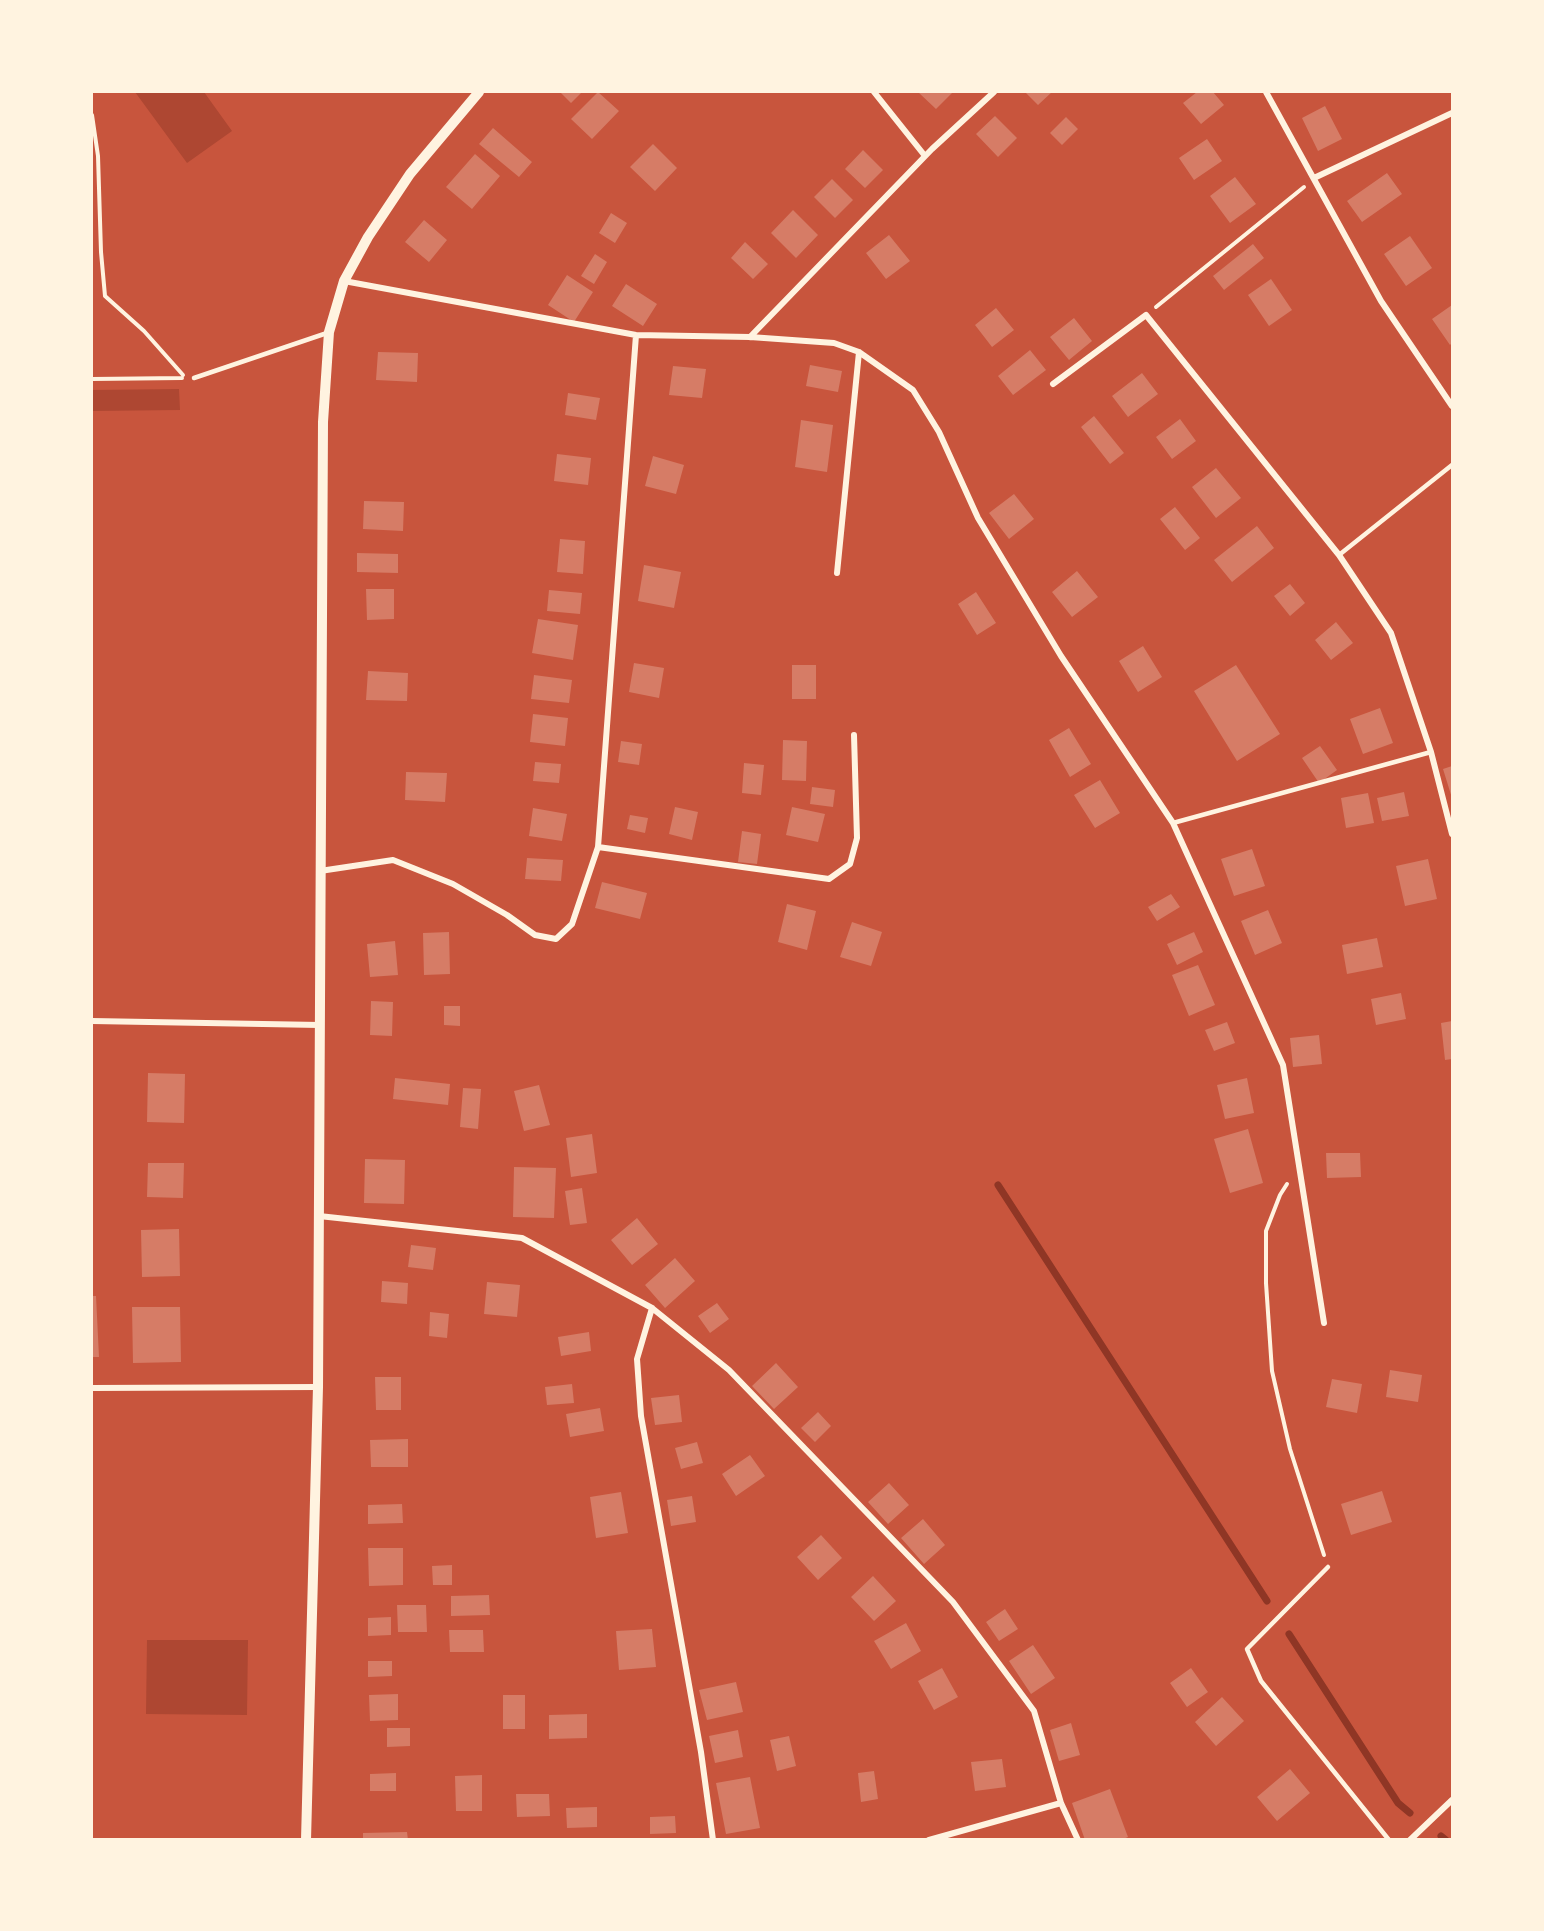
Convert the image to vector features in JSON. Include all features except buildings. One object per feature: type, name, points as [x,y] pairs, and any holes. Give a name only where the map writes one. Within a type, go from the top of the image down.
[{"type":"street","points":[[306,1839],[318,1387],[323,422],[329,332],[344,281],[369,237],[410,174],[479,92]]},
{"type":"street","points":[[874,92],[925,156]]},
{"type":"street","points":[[750,337],[925,156],[994,92]]},
{"type":"street","points":[[1266,92],[1381,301],[1452,406]]},
{"type":"street","points":[[1314,178],[1452,113]]},
{"type":"street","points":[[344,281],[636,335],[750,337],[834,343],[859,352],[913,390],[939,432],[978,518],[1061,656],[1173,823],[1283,1065],[1324,1323]]},
{"type":"street","points":[[1053,384],[1146,315],[1339,555],[1391,633],[1431,752],[1452,834]]},
{"type":"street","points":[[320,871],[393,860],[453,884],[507,915],[535,935],[556,939],[572,924],[598,847],[636,335]]},
{"type":"street","points":[[837,573],[859,352]]},
{"type":"street","points":[[598,847],[829,879],[850,864],[857,838],[854,735]]},
{"type":"street","points":[[92,1021],[320,1025]]},
{"type":"street","points":[[319,1216],[522,1238],[652,1308],[729,1370],[953,1602],[1034,1711],[1060,1803],[1078,1839]]},
{"type":"street","points":[[652,1308],[637,1359],[641,1416],[701,1752],[713,1839]]},
{"type":"street","points":[[92,1388],[318,1387]]},
{"type":"street","points":[[1410,1839],[1452,1800]]},
{"type":"street","points":[[929,1839],[1060,1803]]},
{"type":"street","points":[[1445,1806],[1452,1810]]},
{"type":"lane","points":[[194,378],[329,332]]},
{"type":"lane","points":[[1339,555],[1452,465]]},
{"type":"lane","points":[[1173,823],[1431,752]]},
{"type":"lane","points":[[1328,1568],[1247,1649],[1261,1681],[1389,1839]]},
{"type":"path","points":[[92,115],[98,156],[100,252],[105,296],[144,332],[186,378],[92,379]]},
{"type":"path","points":[[1146,315],[1314,178]]},
{"type":"path","points":[[1299,1166],[1280,1195],[1266,1232],[1266,1283],[1275,1382],[1290,1449],[1328,1568]]},
{"type":"shaded area","points":[[135,92],[204,92],[232,131],[187,163]]},
{"type":"shaded area","points":[[179,389],[180,410],[92,411],[92,390]]},
{"type":"shaded area","points":[[147,1640],[248,1640],[247,1715],[146,1714]]},
{"type":"waterway","points":[[998,1185],[1267,1601]]},
{"type":"waterway","points":[[1289,1634],[1398,1803],[1410,1813]]},
{"type":"waterway","points":[[1441,1836],[1446,1840]]}]
